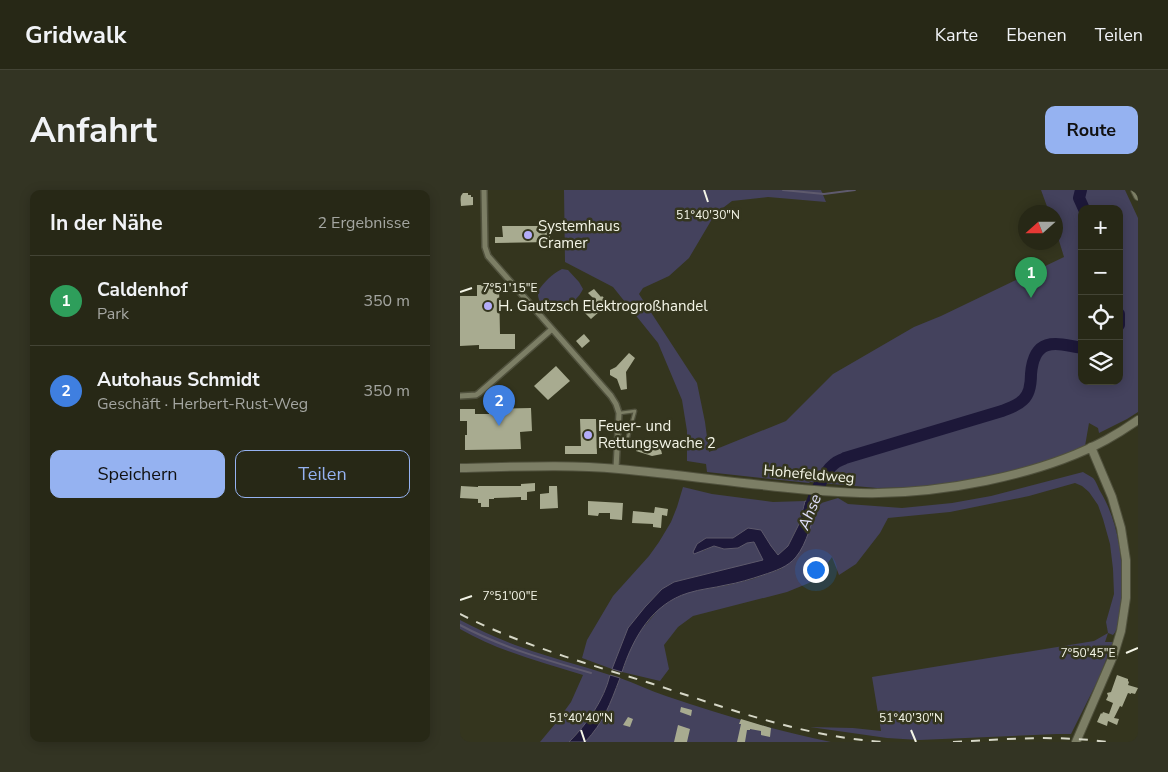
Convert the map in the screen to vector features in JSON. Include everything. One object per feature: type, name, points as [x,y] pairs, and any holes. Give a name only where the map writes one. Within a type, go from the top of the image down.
[{"type":"main road","points":[[1135,190],[1138,196]]},
{"type":"main road","name":"Hohefeldweg","points":[[460,468],[567,466],[616,468],[862,493],[920,490],[982,482],[1046,465],[1106,440],[1138,420]]},
{"type":"main road","points":[[1076,742],[1114,654],[1121,632],[1126,598],[1126,560],[1121,528],[1112,497],[1091,447]]},
{"type":"street","points":[[484,190],[485,247],[488,256],[616,404],[619,414],[616,468]]},
{"type":"street","points":[[460,396],[480,394],[552,330]]},
{"type":"lane","points":[[619,414],[636,411],[626,444]]},
{"type":"shaded area","points":[[564,190],[821,190],[826,202],[768,197],[732,201],[715,214],[689,258],[669,276],[643,288],[639,294],[697,383],[709,452],[786,421],[833,374],[914,327],[1064,257],[1062,250],[1063,205],[1046,205],[1041,190],[1125,190],[1138,218],[1138,412],[1099,433],[1098,428],[1089,423],[1085,446],[1053,459],[998,475],[932,487],[877,488],[707,472],[706,464],[687,461],[687,431],[682,400],[658,343],[613,287],[565,262]]},
{"type":"shaded area","points":[[562,269],[568,270],[583,289],[570,304],[552,313],[541,304],[538,298],[538,291],[548,278]]},
{"type":"shaded area","points":[[1083,472],[1094,479],[1107,505],[1113,519],[1120,549],[1121,595],[1118,624],[1113,635],[1108,633],[1106,622],[1114,594],[1110,544],[1098,505],[1089,492],[1075,483],[1029,496],[950,512],[888,518],[880,533],[856,564],[839,575],[832,557],[823,570],[809,583],[787,592],[693,616],[678,627],[664,645],[669,669],[660,681],[622,672],[628,655],[642,629],[659,609],[673,599],[689,592],[753,579],[781,569],[802,547],[818,504],[838,498],[848,504],[902,508],[952,503],[991,496]]},
{"type":"shaded area","points":[[683,487],[712,494],[773,502],[805,501],[801,519],[788,546],[778,555],[771,546],[748,528],[733,538],[706,538],[697,544],[703,551],[714,546],[724,549],[738,548],[747,543],[754,542],[764,560],[674,582],[662,589],[628,628],[612,669],[582,658],[587,640],[613,596],[649,556],[671,522]]},
{"type":"shaded area","points":[[460,620],[490,635],[543,655],[610,675],[604,693],[594,711],[569,742],[540,742],[571,702],[583,675],[489,644],[460,629]]},
{"type":"shaded area","points":[[1108,633],[1105,642],[1113,642],[1099,678],[1071,734],[919,740],[887,738],[810,727],[881,731],[872,677],[1094,641]]},
{"type":"shaded area","points":[[620,678],[660,694],[727,716],[831,742],[585,742],[602,720]]},
{"type":"water","points":[[805,501],[818,504],[809,532],[800,552],[793,560],[781,568],[758,576],[675,598],[654,614],[638,635],[622,672],[612,669],[628,628],[662,589],[674,582],[763,560],[754,542],[747,543],[738,548],[724,549],[714,546],[694,554],[693,552],[697,544],[706,538],[733,538],[748,528],[761,530],[778,555],[788,546],[801,520]]},
{"type":"water","points":[[610,675],[620,678],[602,720],[585,742],[569,742],[594,711],[604,693]]},
{"type":"building","points":[[460,193],[471,195],[473,197],[473,205],[461,206]]},
{"type":"building","points":[[502,226],[550,226],[550,242],[495,243],[495,237],[503,237]]},
{"type":"building","points":[[477,285],[499,285],[500,334],[515,334],[515,349],[479,349],[479,345],[460,346],[460,296],[477,296]]},
{"type":"building","points":[[594,289],[609,303],[591,319],[584,312],[596,301],[588,293]]},
{"type":"building","points":[[584,334],[590,341],[582,348],[576,341]]},
{"type":"building","points":[[629,353],[635,358],[626,372],[627,389],[621,390],[617,379],[610,375],[610,370],[616,367]]},
{"type":"building","points":[[556,366],[570,381],[548,400],[534,386]]},
{"type":"building","points":[[531,408],[532,431],[520,432],[521,449],[465,450],[467,421],[460,421],[460,409],[475,409],[475,414],[489,414],[489,409]]},
{"type":"building","name":"Feuer- und Rettungswache 2","points":[[580,419],[596,419],[597,454],[565,454],[565,446],[581,446]]},
{"type":"building","points":[[659,441],[662,454],[652,456],[636,451],[638,443],[655,447],[654,442]]},
{"type":"building","points":[[535,483],[535,491],[527,492],[527,500],[521,500],[521,497],[494,498],[489,499],[489,507],[481,507],[478,499],[460,498],[461,486],[521,486],[521,484]]},
{"type":"building","points":[[549,486],[557,486],[558,508],[540,509],[540,494],[549,493]]},
{"type":"building","points":[[588,501],[623,503],[622,520],[610,519],[610,513],[599,513],[598,516],[588,515]]},
{"type":"building","points":[[655,507],[668,509],[667,516],[662,515],[661,528],[653,527],[653,524],[632,523],[633,511],[654,513]]},
{"type":"building","points":[[1117,675],[1128,679],[1128,685],[1138,688],[1135,694],[1128,693],[1122,707],[1120,706],[1114,718],[1119,719],[1117,725],[1108,721],[1107,726],[1097,722],[1101,713],[1109,714],[1113,703],[1106,700],[1107,693],[1111,692]]},
{"type":"building","points":[[681,707],[692,710],[691,716],[680,712]]},
{"type":"building","points":[[628,717],[633,719],[630,727],[623,725]]},
{"type":"building","points":[[741,719],[771,728],[770,737],[761,735],[761,731],[750,729],[747,730],[745,742],[737,742]]},
{"type":"building","points":[[678,725],[690,729],[687,742],[674,742]]},
{"type":"waterway","points":[[783,190],[824,194],[855,190]]},
{"type":"waterway","name":"Ahse","points":[[1081,190],[1079,198],[1082,205]]},
{"type":"waterway","name":"Ahse","points":[[807,518],[821,481],[829,469],[837,462],[1013,407],[1021,402],[1029,392],[1033,362],[1041,348],[1054,344],[1078,347]]},
{"type":"waterway","points":[[460,625],[508,646],[591,673]]},
{"type":"railway","points":[[460,614],[507,635],[555,653],[738,712],[825,734],[885,742]]},
{"type":"railway","points":[[953,742],[1050,738],[1108,742]]},
{"type":"place","name":"Systemhaus Cramer","points":[[528,235]]},
{"type":"place","name":"Caldenhof","points":[[1031,298]]},
{"type":"place","name":"H. Gautzsch Elektrogroßhandel","points":[[488,306]]},
{"type":"place","name":"Autohaus Schmidt","points":[[499,426]]},
{"type":"place","name":"Feuer- und Rettungswache 2","points":[[588,435]]}]
